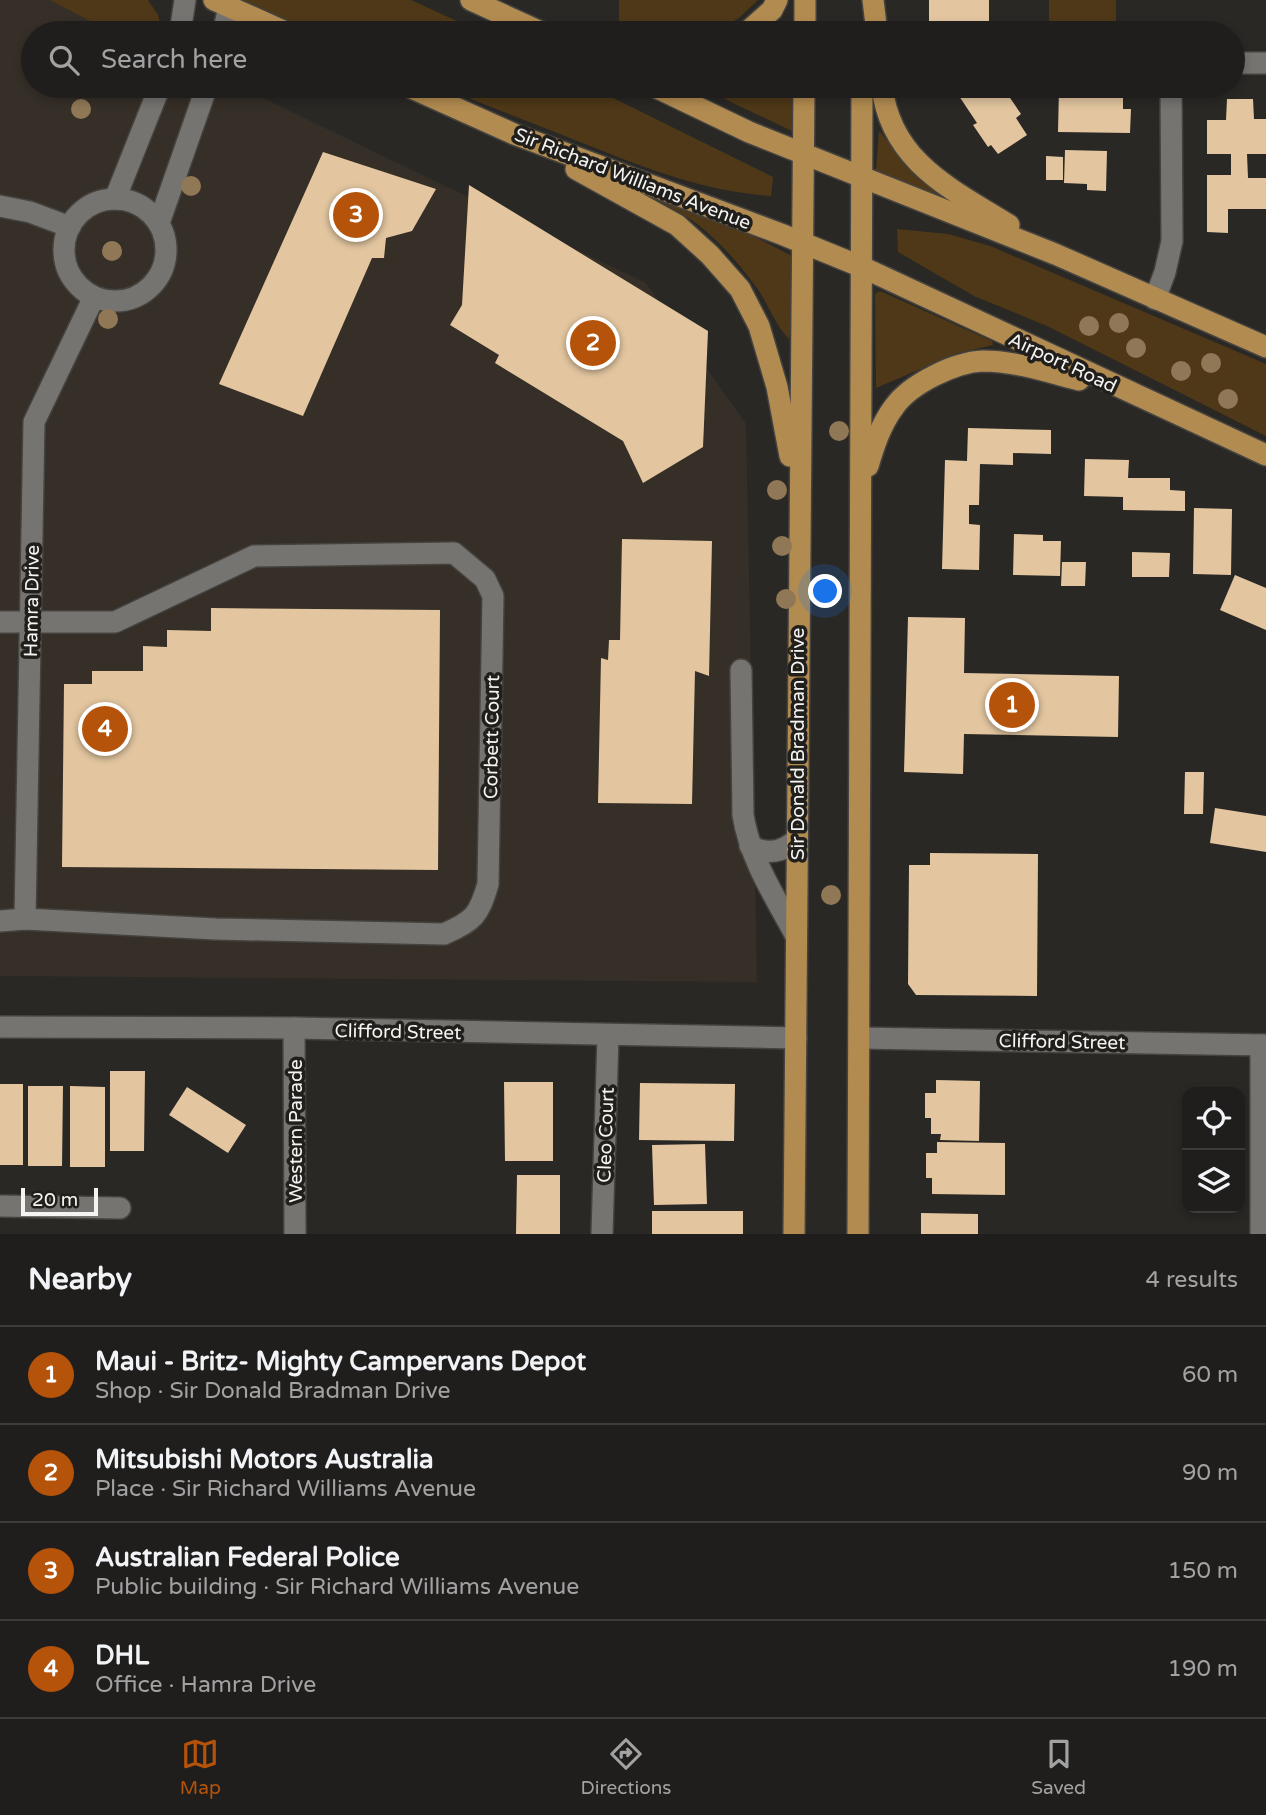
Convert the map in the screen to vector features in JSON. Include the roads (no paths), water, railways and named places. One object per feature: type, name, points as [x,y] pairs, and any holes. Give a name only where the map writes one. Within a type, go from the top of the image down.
[{"type":"main road","points":[[471,0],[517,21]]},
{"type":"main road","points":[[760,21],[772,10],[777,0]]},
{"type":"main road","points":[[804,21],[805,0]]},
{"type":"main road","points":[[862,21],[863,0]]},
{"type":"main road","points":[[873,0],[876,21]]},
{"type":"main road","points":[[224,2],[263,21]]},
{"type":"main road","name":"Sir Richard Williams Avenue","points":[[434,98],[514,134],[862,267]]},
{"type":"main road","points":[[678,98],[749,132],[1055,254],[1266,347]]},
{"type":"main road","name":"Sir Donald Bradman Drive","points":[[794,1234],[804,98]]},
{"type":"main road","points":[[858,1234],[862,98]]},
{"type":"main road","points":[[884,98],[902,145],[921,167],[960,195],[1055,254]]},
{"type":"main road","points":[[514,134],[677,225],[740,289],[760,326],[777,387],[789,442],[799,531]]},
{"type":"main road","name":"Airport Road","points":[[862,267],[1266,455]]},
{"type":"main road","points":[[861,485],[877,438],[894,405],[925,380],[956,367],[982,361],[1024,366],[1132,394]]},
{"type":"street","points":[[182,21],[185,0]]},
{"type":"street","points":[[223,21],[224,2]]},
{"type":"street","points":[[1245,63],[1266,63]]},
{"type":"street","points":[[115,199],[155,98]]},
{"type":"street","points":[[159,223],[203,98]]},
{"type":"street","points":[[1155,299],[1172,242],[1171,98]]},
{"type":"street","points":[[115,199],[132,202],[147,210],[159,223],[165,238],[167,255],[163,271],[154,284],[141,295],[126,301],[109,302],[80,288],[70,275],[65,259],[65,242],[70,227],[78,216],[101,201],[115,199]]},
{"type":"street","points":[[0,206],[30,212],[70,227]]},
{"type":"street","name":"Hamra Drive","points":[[25,919],[34,422],[94,297]]},
{"type":"street","name":"Corbett Court","points":[[0,622],[115,622],[254,556],[454,553],[485,579],[493,596],[488,884],[481,910],[467,924],[444,934],[216,929],[25,919],[0,921]]},
{"type":"street","points":[[741,670],[743,815],[750,846],[796,936]]},
{"type":"street","points":[[750,846],[759,850],[779,851],[797,839]]},
{"type":"street","name":"Clifford Street","points":[[0,1027],[294,1028],[796,1038]]},
{"type":"street","name":"Western Parade","points":[[294,1028],[295,1234]]},
{"type":"street","name":"Cleo Court","points":[[602,1234],[608,1036]]},
{"type":"street","name":"Clifford Street","points":[[859,1038],[1263,1045]]},
{"type":"street","points":[[1261,1234],[1263,1045]]},
{"type":"street","points":[[0,1206],[120,1208]]},
{"type":"place","name":"Australian Federal Police","points":[[356,215]]},
{"type":"place","name":"Mitsubishi Motors Australia","points":[[593,343]]},
{"type":"place","name":"Maui - Britz- Mighty Campervans Depot","points":[[1012,705]]},
{"type":"place","name":"DHL","points":[[105,729]]}]
